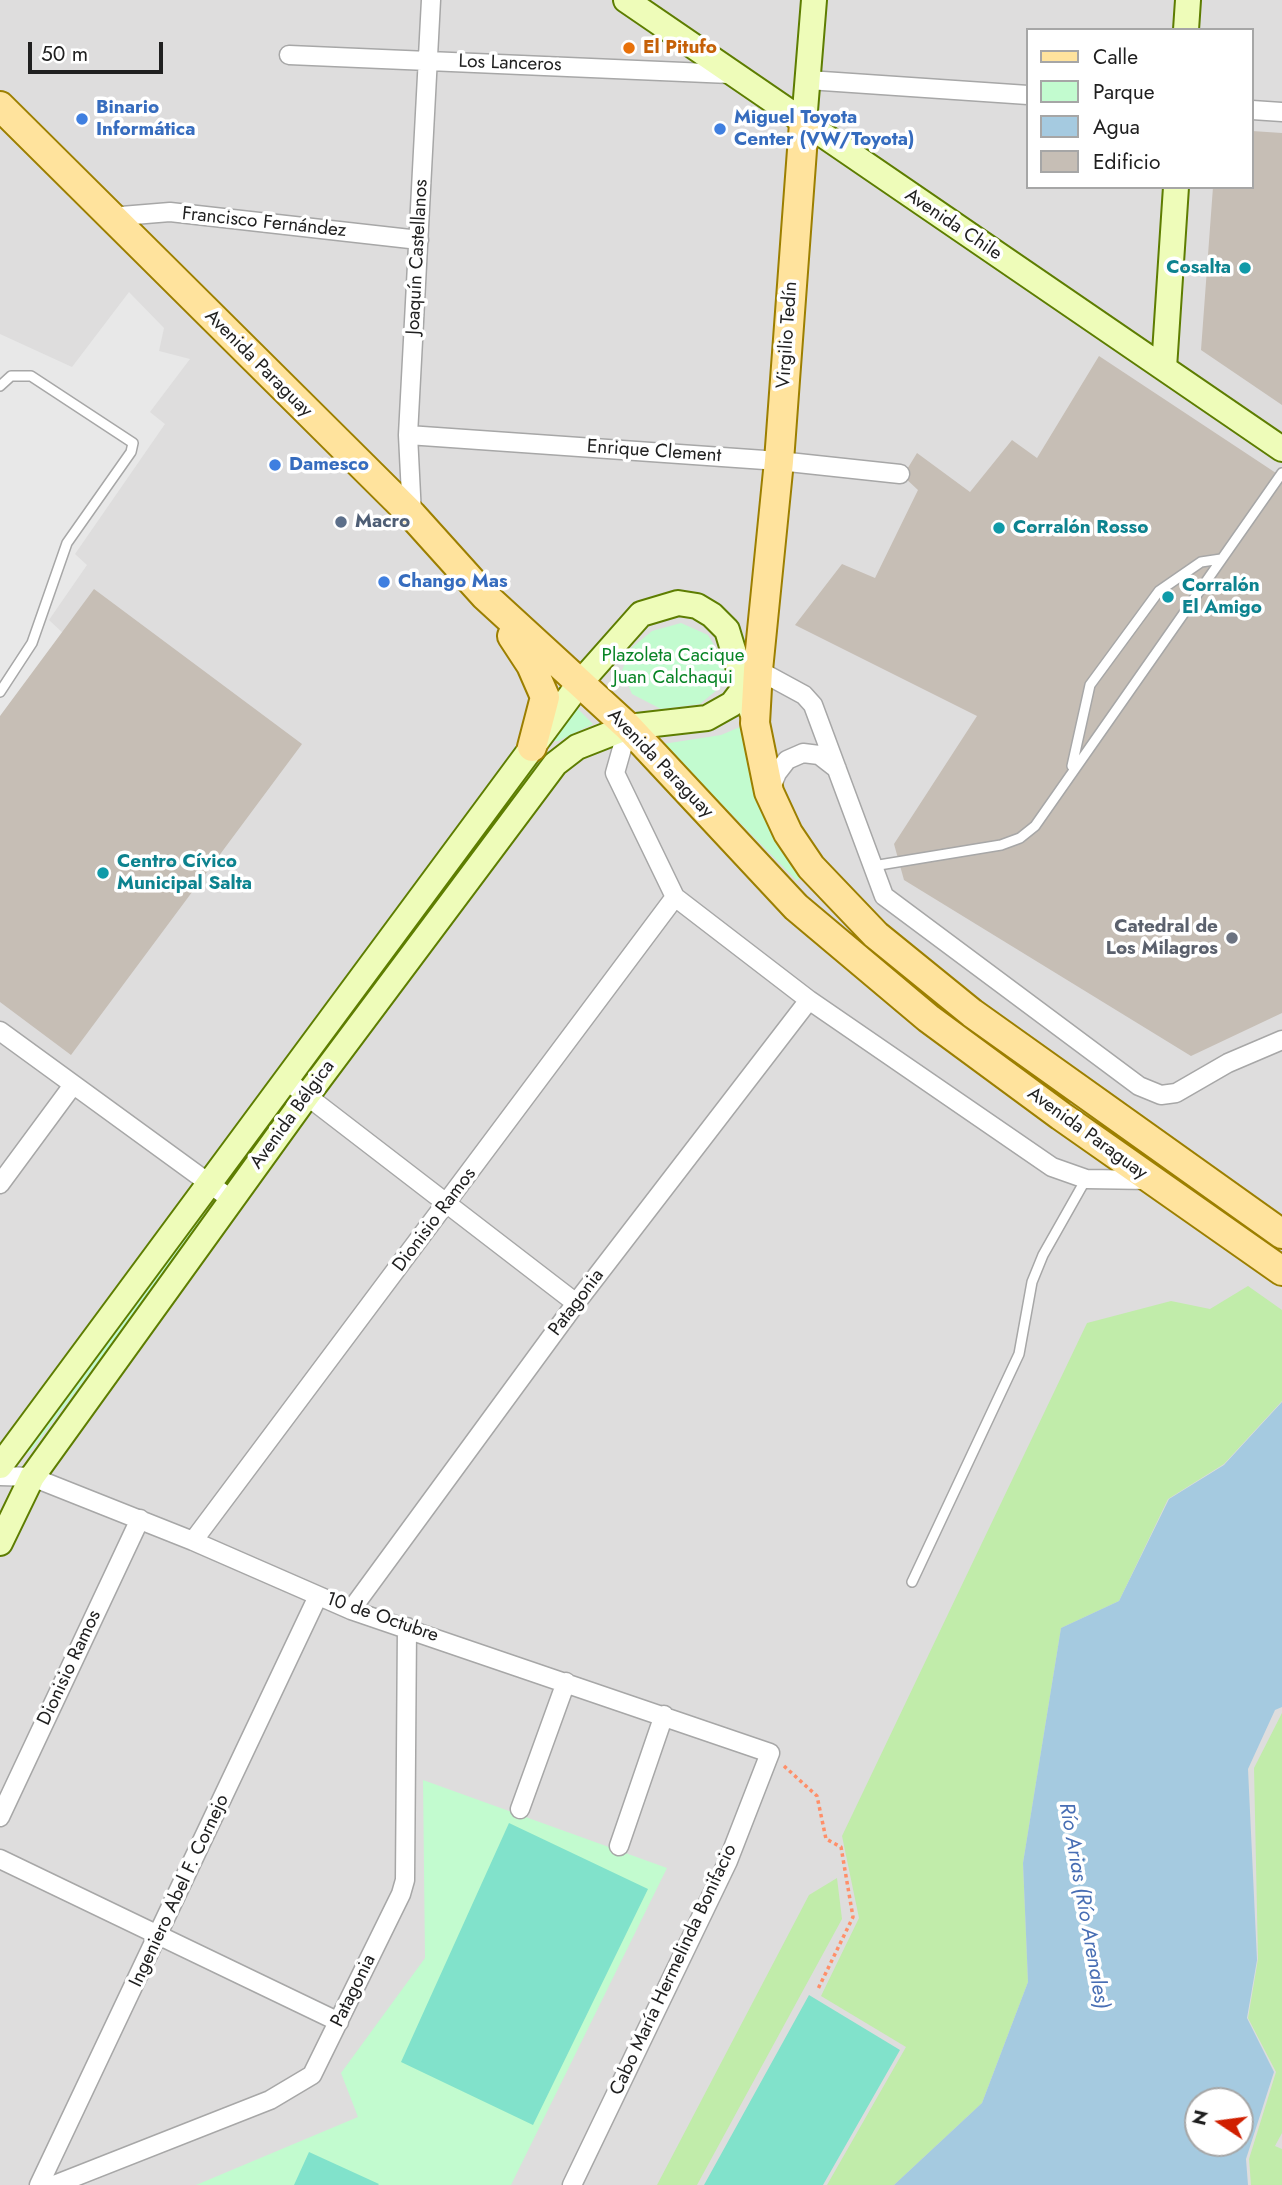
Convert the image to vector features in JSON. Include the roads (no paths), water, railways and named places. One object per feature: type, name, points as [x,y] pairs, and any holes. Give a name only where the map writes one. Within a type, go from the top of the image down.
[{"type":"main road","name":"Avenida Chile","points":[[626,0],[730,74],[1282,449]]},
{"type":"main road","name":"Virgilio Tedín","points":[[751,679],[779,461],[814,0]]},
{"type":"main road","points":[[1186,28],[1188,0]]},
{"type":"main road","name":"Avenida Paraguay","points":[[0,106],[412,515],[485,596],[628,727],[796,907],[928,1018],[1150,1180],[1282,1271]]},
{"type":"main road","points":[[1164,368],[1176,189]]},
{"type":"main road","points":[[485,596],[531,665],[545,697],[532,747]]},
{"type":"main road","points":[[579,684],[641,614],[678,603],[697,606],[712,615],[727,630],[751,679],[732,704],[707,718],[628,727]]},
{"type":"main road","name":"Avenida Paraguay","points":[[751,679],[755,723],[769,792],[788,833],[811,867],[876,935],[972,1013],[1276,1229]]},
{"type":"main road","name":"Avenida Bélgica","points":[[0,1466],[579,684]]},
{"type":"main road","name":"Avenida Bélgica","points":[[0,1543],[32,1476],[306,1097],[555,764],[577,747],[628,727]]},
{"type":"street","name":"Joaquín Castellanos","points":[[412,515],[408,435],[430,0]]},
{"type":"street","name":"Los Lanceros","points":[[289,55],[730,74]]},
{"type":"street","points":[[808,80],[1026,95]]},
{"type":"street","points":[[1254,110],[1282,112]]},
{"type":"street","name":"Francisco Fernández","points":[[109,217],[170,212],[419,240]]},
{"type":"street","name":"Enrique Clement","points":[[408,435],[779,461],[900,474]]},
{"type":"street","points":[[751,679],[804,695],[813,705],[884,896],[1139,1086],[1161,1094],[1176,1093],[1228,1063],[1282,1040]]},
{"type":"street","points":[[628,727],[615,773],[675,897],[810,1000],[1052,1167],[1086,1179],[1150,1180]]},
{"type":"street","points":[[769,792],[777,772],[787,760],[803,753],[819,755],[839,771]]},
{"type":"street","name":"Dionisio Ramos","points":[[193,1541],[675,897]]},
{"type":"street","name":"Patagonia","points":[[351,1610],[576,1303],[810,1000]]},
{"type":"street","points":[[0,1031],[232,1200]]},
{"type":"street","points":[[285,1079],[576,1303]]},
{"type":"street","points":[[0,1184],[73,1085]]},
{"type":"street","name":"10 de Octubre","points":[[0,1476],[32,1476],[193,1541],[351,1610],[770,1753]]},
{"type":"street","name":"Dionisio Ramos","points":[[0,1817],[140,1519]]},
{"type":"street","name":"Ingeniero Abel F. Cornejo","points":[[39,2185],[318,1596]]},
{"type":"street","name":"Patagonia","points":[[54,2185],[294,2088],[312,2075],[401,1894],[405,1880],[407,1627]]},
{"type":"street","points":[[520,1809],[566,1682]]},
{"type":"street","points":[[619,1846],[664,1715]]},
{"type":"street","name":"Cabo María Hermelinda Bonifacio","points":[[572,2185],[728,1861],[770,1753]]},
{"type":"street","points":[[0,1859],[339,2022]]},
{"type":"lane","points":[[0,386],[11,376],[31,376],[133,443],[131,452],[67,543],[32,643],[0,692]]},
{"type":"lane","points":[[871,867],[1001,845],[1020,838],[1035,826],[1282,474]]},
{"type":"lane","points":[[1072,770],[1090,685],[1159,591],[1201,562],[1221,559]]},
{"type":"lane","points":[[912,1582],[1019,1354],[1032,1282],[1043,1255],[1086,1179]]},
{"type":"water","name":"Río Arias (Río Arenales)","points":[[1282,1402],[1282,1707],[1275,1710],[1248,1769],[1257,1960],[1247,2018],[1274,2072],[1254,2134],[1254,2087],[1184,2087],[1184,2157],[1247,2157],[1248,2185],[894,2185],[982,2103],[1028,1982],[1023,1863],[1061,1628],[1119,1601],[1169,1499],[1224,1465]]},
{"type":"place","name":"El Pitufo","points":[[629,48]]},
{"type":"place","name":"Binario Informática","points":[[82,119]]},
{"type":"place","name":"Miguel Toyota Center (VW/Toyota)","points":[[720,129]]},
{"type":"place","name":"Cosalta","points":[[1245,268]]},
{"type":"place","name":"Damesco","points":[[275,465]]},
{"type":"place","name":"Macro","points":[[341,522]]},
{"type":"place","name":"Corralón Rosso","points":[[999,528]]},
{"type":"place","name":"Chango Mas","points":[[384,582]]},
{"type":"place","name":"Corralón El Amigo","points":[[1168,597]]},
{"type":"place","name":"Centro Cívico Municipal Salta","points":[[103,873]]},
{"type":"place","name":"Catedral de Los Milagros","points":[[1232,938]]},
{"type":"park label","name":"Plazoleta Cacique Juan Calchaqui","points":[[673,667]]}]
